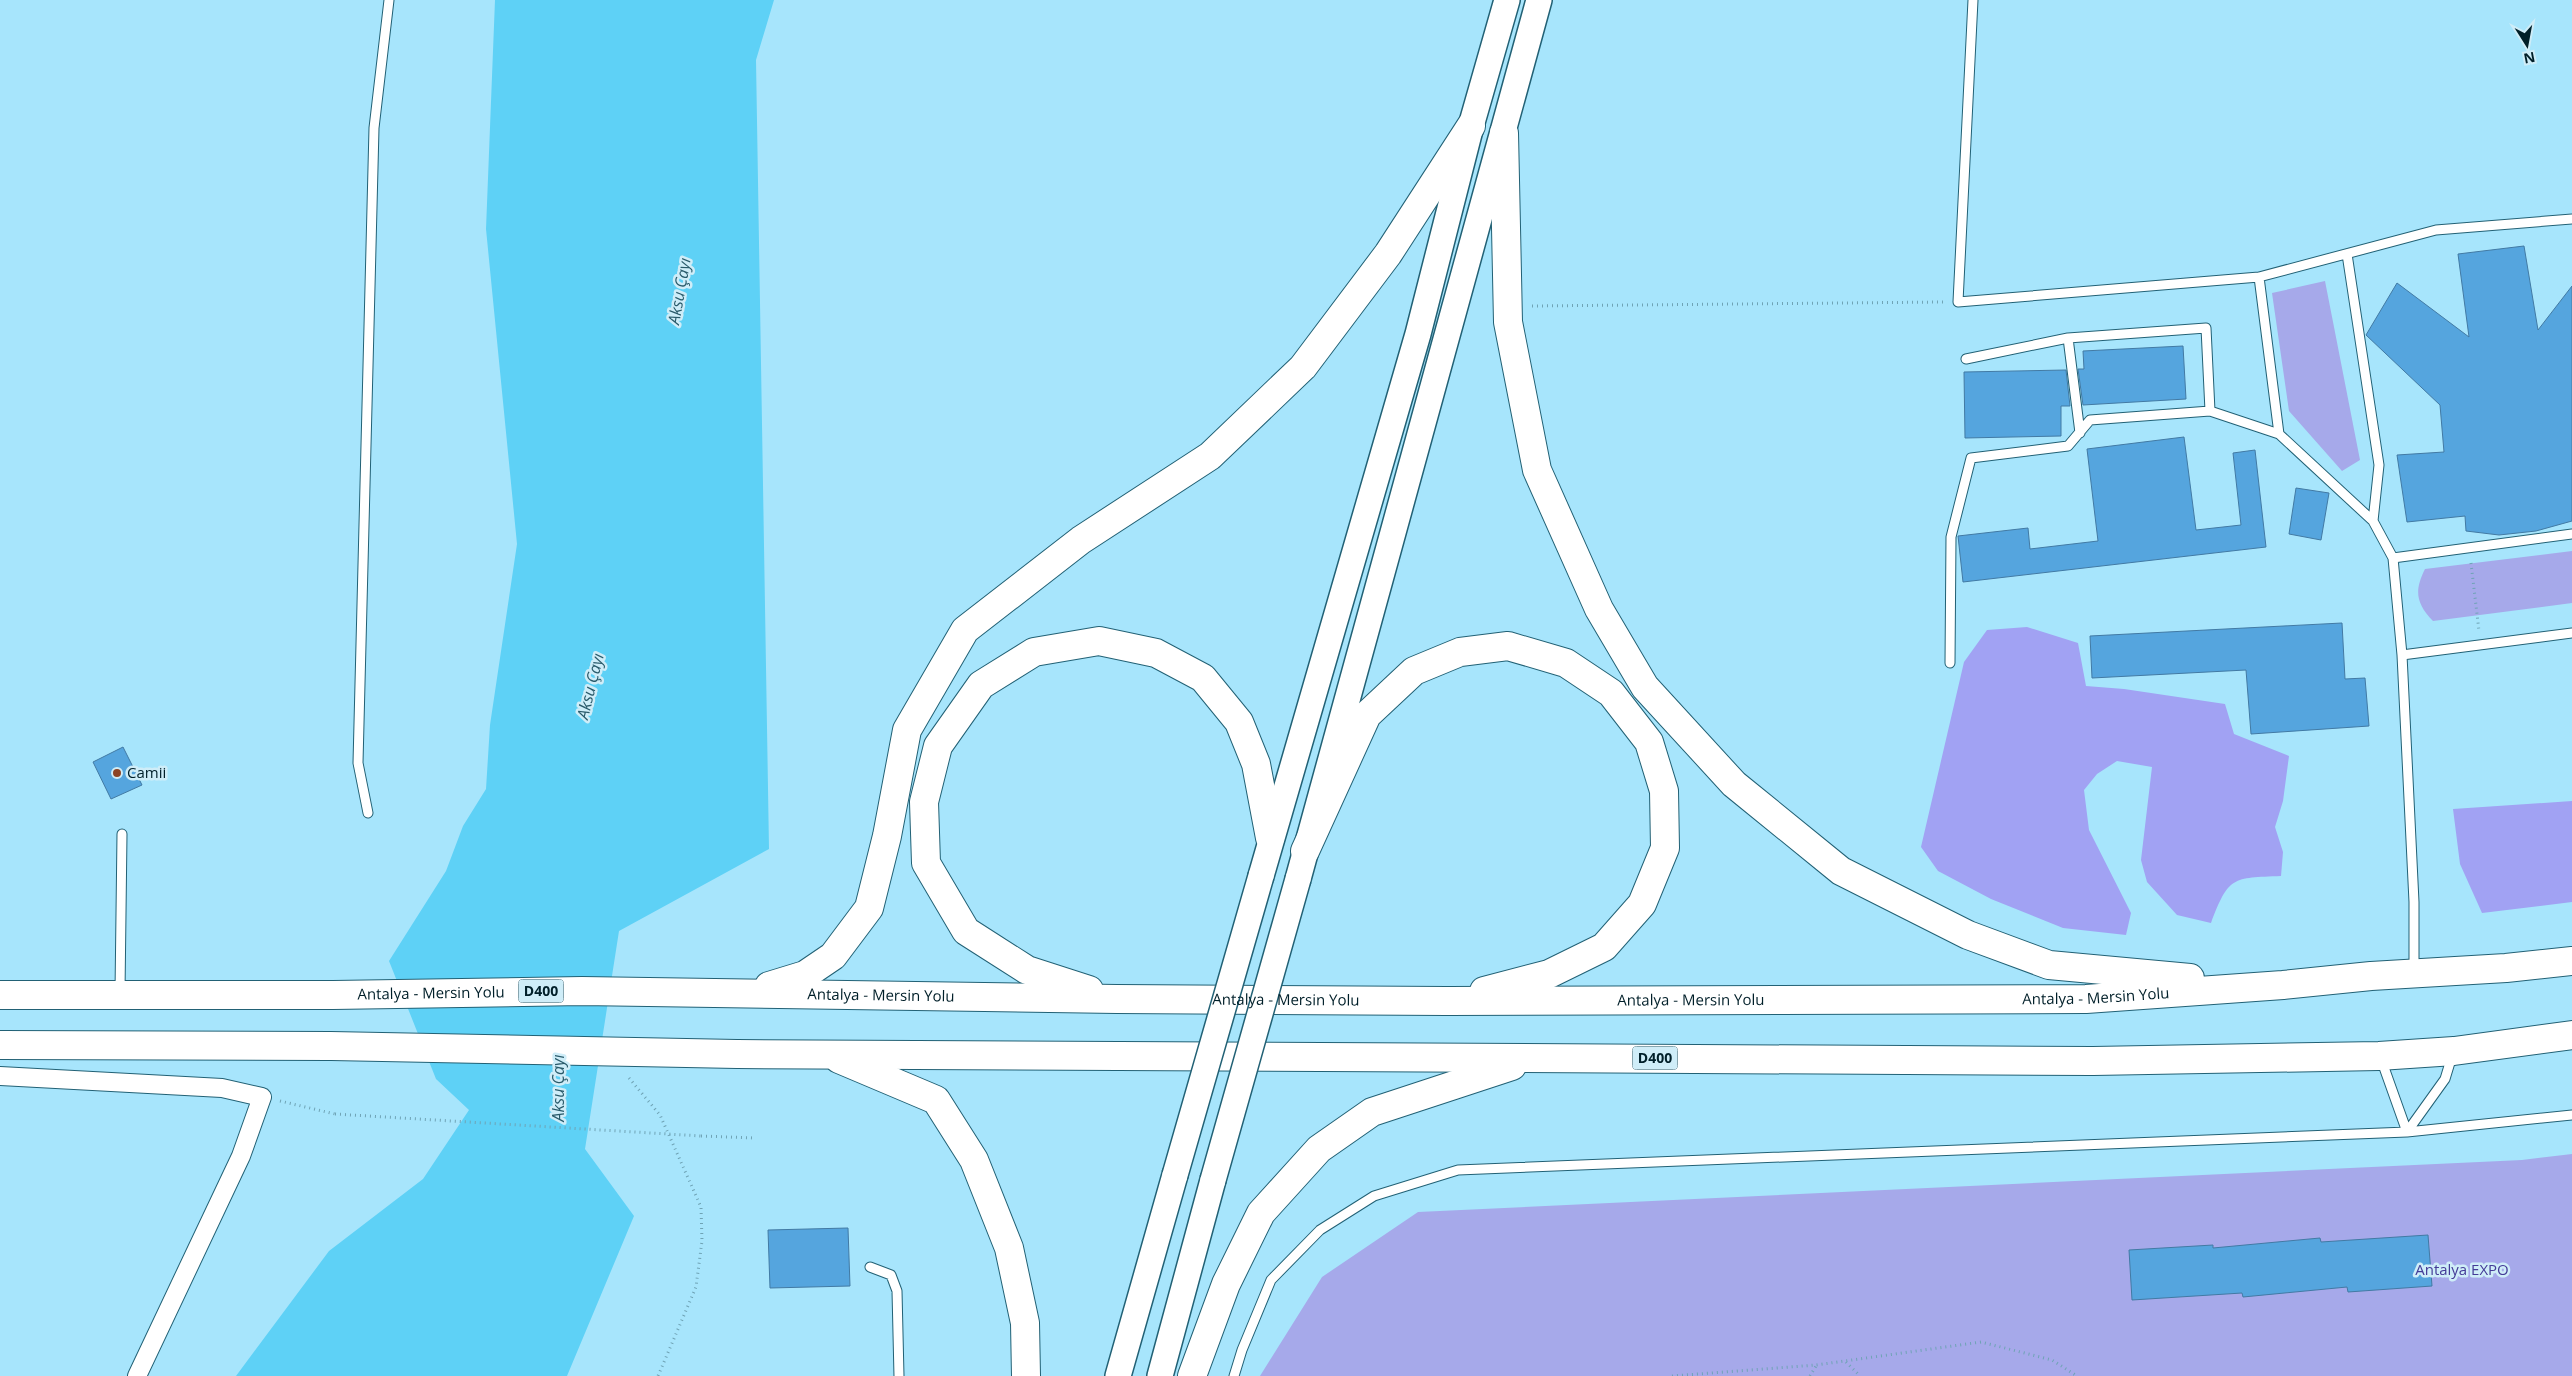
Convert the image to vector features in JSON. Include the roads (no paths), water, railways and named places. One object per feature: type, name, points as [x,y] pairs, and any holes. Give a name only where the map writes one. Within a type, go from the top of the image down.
[{"type":"highway","points":[[748,993],[804,975],[833,956],[869,908],[887,836],[907,730],[965,630],[1081,540],[1210,456],[1304,367],[1388,254],[1471,126]]},
{"type":"highway","points":[[1504,133],[1508,322],[1537,470],[1599,609],[1646,687],[1734,784],[1841,871],[1977,939],[2049,965],[2113,972],[2283,985]]},
{"type":"highway","points":[[1117,999],[1026,970],[966,931],[926,863],[924,802],[938,746],[981,685],[1034,652],[1098,641],[1156,654],[1203,678],[1239,722],[1256,764],[1270,838]]},
{"type":"highway","points":[[1305,851],[1366,715],[1414,671],[1460,652],[1508,646],[1566,663],[1611,693],[1649,742],[1664,792],[1665,848],[1642,904],[1604,946],[1549,974],[1447,1001]]},
{"type":"highway","name":"Antalya - Mersin Yolu","points":[[0,995],[333,994],[582,990],[1117,999],[1447,1001],[2086,1000],[2506,968],[2572,961]]},
{"type":"highway","name":"D400","points":[[0,1045],[331,1046],[737,1054],[2093,1061],[2379,1056],[2454,1051],[2572,1035]]},
{"type":"highway","points":[[826,1054],[936,1100],[974,1160],[1009,1248],[1025,1323],[1026,1376]]},
{"type":"highway","points":[[1192,1376],[1226,1284],[1261,1213],[1319,1149],[1372,1112],[1539,1058]]},
{"type":"main road","points":[[1118,1376],[1261,876],[1270,838],[1418,334],[1471,126],[1507,0]]},
{"type":"main road","points":[[1160,1376],[1540,0]]},
{"type":"street","points":[[0,1076],[222,1088],[262,1097],[241,1156],[137,1376]]},
{"type":"lane","points":[[368,813],[358,763],[365,423],[374,128],[390,0]]},
{"type":"lane","points":[[1973,0],[1958,302],[2259,277],[2436,230],[2572,219]]},
{"type":"lane","points":[[2347,254],[2379,465],[2373,521]]},
{"type":"lane","points":[[2259,277],[2279,434]]},
{"type":"lane","points":[[1966,359],[2068,338],[2206,328],[2210,412]]},
{"type":"lane","points":[[2068,338],[2080,432]]},
{"type":"lane","points":[[1950,663],[1951,536],[1971,458],[2068,446],[2090,420],[2210,412],[2279,434],[2373,521],[2393,558],[2402,655],[2414,902],[2414,974]]},
{"type":"lane","points":[[2393,558],[2572,534]]},
{"type":"lane","points":[[2402,655],[2572,633]]},
{"type":"lane","points":[[120,995],[122,834]]},
{"type":"lane","points":[[2407,1132],[2445,1079],[2454,1051]]},
{"type":"lane","points":[[2379,1056],[2407,1132]]},
{"type":"lane","points":[[1234,1376],[1242,1350],[1271,1280],[1320,1230],[1374,1196],[1458,1170],[2407,1132],[2572,1115]]},
{"type":"lane","points":[[870,1267],[891,1275],[897,1291],[899,1376]]},
{"type":"water","name":"Aksu Çayı","points":[[495,0],[774,0],[756,60],[769,849],[619,931],[585,1149],[634,1216],[567,1376],[236,1376],[329,1251],[423,1179],[469,1110],[436,1079],[389,961],[446,871],[463,826],[486,789],[490,725],[517,544],[486,229]]},
{"type":"place","name":"Camii","points":[[117,773]]},
{"type":"park label","name":"Antalya EXPO","points":[[2462,1270]]}]
